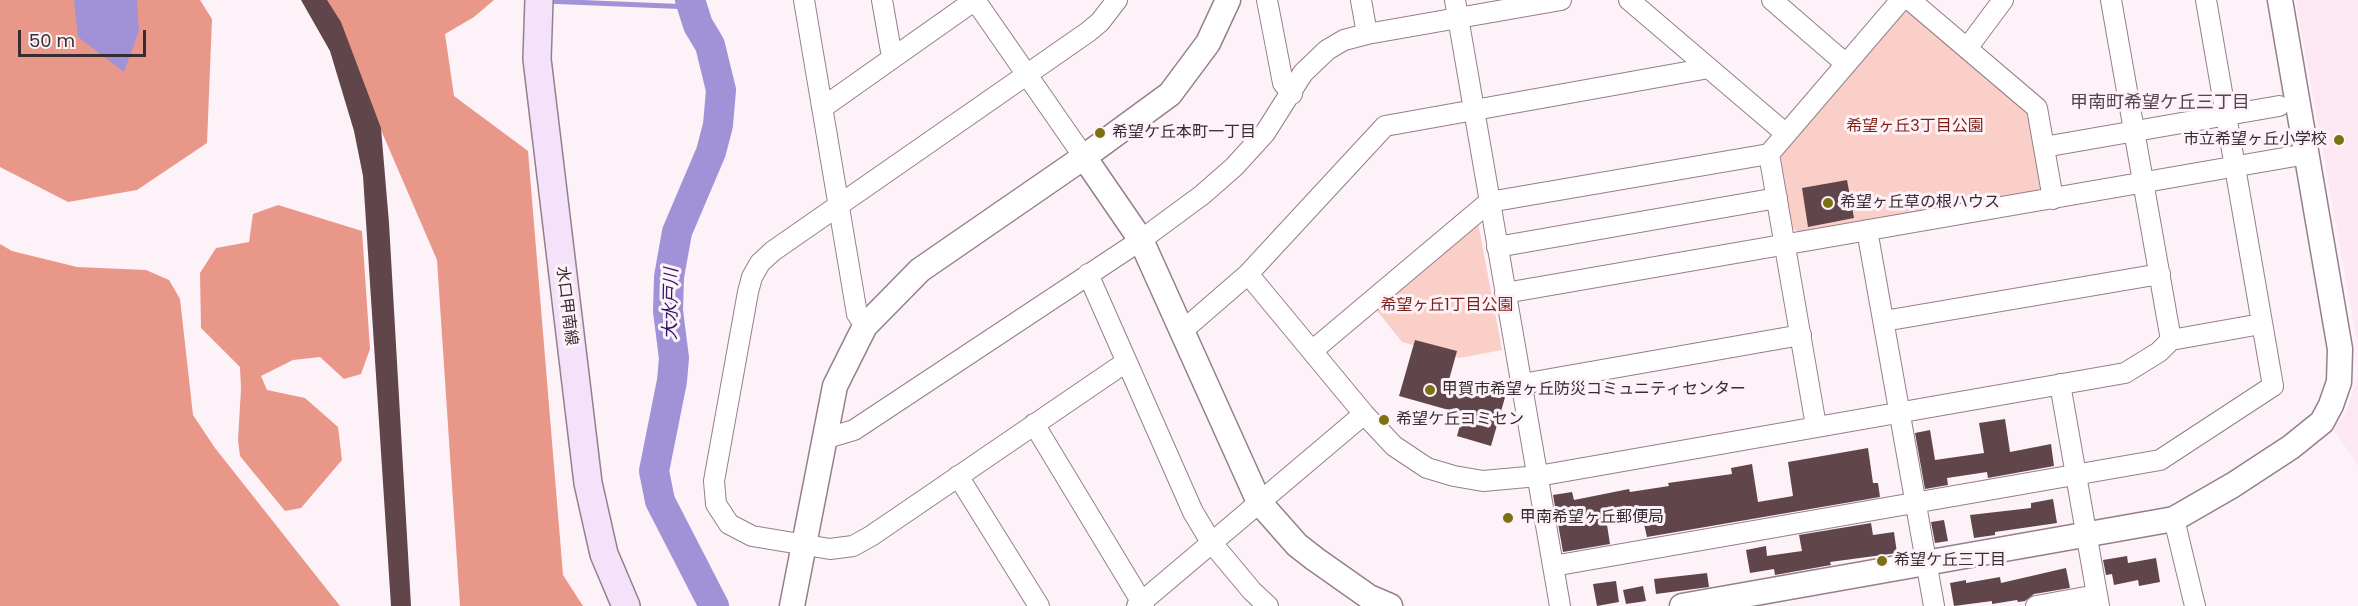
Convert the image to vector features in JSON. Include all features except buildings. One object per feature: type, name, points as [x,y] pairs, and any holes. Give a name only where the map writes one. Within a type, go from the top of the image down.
[{"type":"main road","name":"水口甲南線","points":[[539,0],[537,59],[588,483],[604,554],[626,606]]},
{"type":"street","points":[[804,0],[857,314],[865,326]]},
{"type":"street","points":[[882,0],[892,57]]},
{"type":"street","points":[[822,108],[975,0],[1141,240],[1259,502],[1297,544],[1315,559],[1368,597],[1390,606]]},
{"type":"street","points":[[1117,0],[1094,27],[772,251],[760,263],[752,277],[748,292],[714,481],[714,496],[719,512],[734,527],[752,536],[831,549],[861,543],[1126,362]]},
{"type":"street","points":[[792,606],[836,386],[865,326],[920,270],[1084,157],[1170,94],[1208,43],[1228,0]]},
{"type":"street","points":[[1267,0],[1283,82],[1292,94]]},
{"type":"street","points":[[1361,0],[1367,34]]},
{"type":"street","points":[[824,439],[855,430],[1141,240],[1202,195],[1234,167],[1265,133],[1292,94],[1303,73],[1327,50],[1344,40],[1456,10],[1561,0]]},
{"type":"street","points":[[1629,0],[1785,133]]},
{"type":"street","points":[[1772,0],[1846,64]]},
{"type":"street","points":[[1312,351],[1489,202],[1769,154],[1901,0]]},
{"type":"street","points":[[1910,0],[2037,108],[2053,199]]},
{"type":"street","points":[[1968,47],[2003,0]]},
{"type":"street","points":[[2111,0],[2171,340]]},
{"type":"street","points":[[1553,566],[2160,460],[2273,386],[2206,0]]},
{"type":"street","points":[[1682,606],[2174,519],[2233,485],[2310,434],[2322,422],[2339,382],[2340,350],[2280,0]]},
{"type":"street","points":[[1456,10],[1560,606]]},
{"type":"street","points":[[1181,332],[1248,274],[1385,126],[1709,68]]},
{"type":"street","points":[[2044,147],[2279,106]]},
{"type":"street","points":[[1769,154],[1816,426]]},
{"type":"street","points":[[1505,293],[2307,154]]},
{"type":"street","points":[[1497,247],[1777,198]]},
{"type":"street","points":[[1867,230],[1934,606]]},
{"type":"street","points":[[1088,274],[1193,512],[1211,542],[1252,591],[1268,606]]},
{"type":"street","points":[[1248,274],[1364,414],[1394,446],[1427,468],[1483,481],[1538,476],[2125,373],[2159,352],[2171,340],[2261,324]]},
{"type":"street","points":[[1884,321],[2160,274]]},
{"type":"street","points":[[1522,384],[1801,335]]},
{"type":"street","points":[[2036,606],[2098,601],[2060,384]]},
{"type":"street","points":[[1034,423],[1141,605],[1211,542],[1364,414]]},
{"type":"street","points":[[958,476],[1039,606]]},
{"type":"street","points":[[2174,519],[2195,606]]},
{"type":"shaded area","points":[[0,0],[200,0],[212,19],[207,143],[137,190],[68,202],[0,167]]},
{"type":"shaded area","points":[[74,0],[137,0],[139,31],[124,72],[78,37]]},
{"type":"shaded area","points":[[325,0],[494,0],[474,17],[445,34],[454,96],[528,151],[563,575],[583,606],[460,606],[437,260]]},
{"type":"shaded area","name":"市立希望ヶ丘小学校","points":[[2296,0],[2358,0],[2358,348]]},
{"type":"shaded area","points":[[278,205],[362,231],[370,349],[361,374],[344,379],[320,357],[293,360],[261,376],[267,390],[305,398],[338,427],[342,460],[301,508],[285,511],[240,456],[238,440],[240,367],[201,328],[200,273],[216,248],[249,242],[253,214]]},
{"type":"shaded area","points":[[0,244],[12,251],[77,267],[146,270],[169,280],[180,299],[193,415],[215,448],[340,606],[0,606]]},
{"type":"shaded area","points":[[2358,378],[2358,465],[2334,430],[2346,413]]},
{"type":"green space","name":"希望ヶ丘3丁目公園","points":[[1913,12],[2022,106],[2032,125],[2044,183],[2036,193],[1802,234],[1789,226],[1779,165],[1784,147],[1898,13]]},
{"type":"green space","name":"希望ヶ丘1丁目公園","points":[[1477,217],[1502,350],[1460,358],[1402,342],[1374,307]]},
{"type":"waterway","name":"大水戸川","points":[[690,0],[698,25],[710,45],[721,90],[718,125],[711,152],[677,232],[669,277],[668,311],[674,358],[672,381],[654,471],[660,501],[714,606]]},
{"type":"waterway","points":[[545,1],[692,7]]},
{"type":"place","name":"希望ケ丘本町一丁目","points":[[1100,133]]},
{"type":"place","name":"市立希望ヶ丘小学校","points":[[2339,140]]},
{"type":"place","name":"希望ヶ丘草の根ハウス","points":[[1828,203]]},
{"type":"place","name":"甲賀市希望ヶ丘防災コミュニティセンター","points":[[1430,390]]},
{"type":"place","name":"希望ケ丘コミセン","points":[[1384,420]]},
{"type":"place","name":"甲南希望ヶ丘郵便局","points":[[1508,518]]},
{"type":"place","name":"希望ケ丘三丁目","points":[[1882,561]]},
{"type":"district","name":"甲南町希望ケ丘三丁目","points":[[2160,103]]}]
